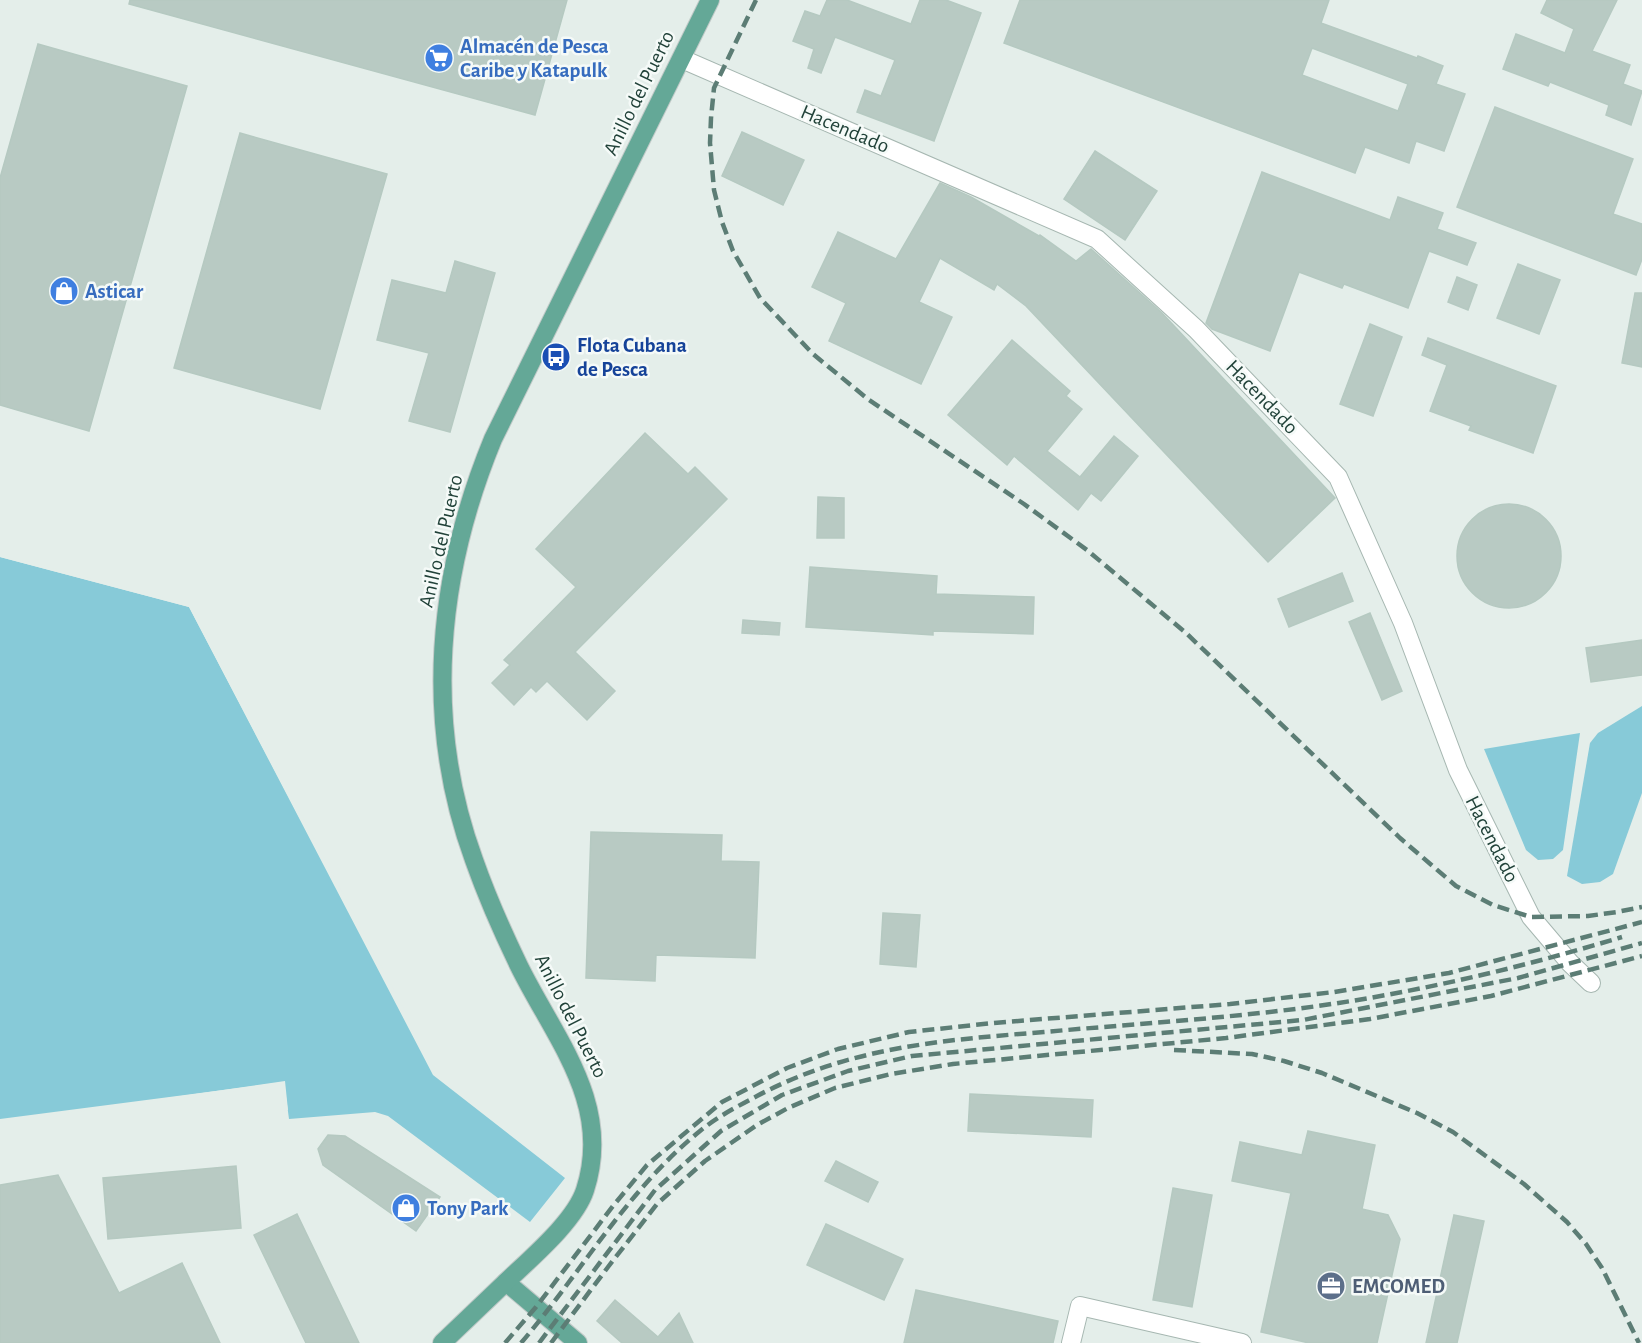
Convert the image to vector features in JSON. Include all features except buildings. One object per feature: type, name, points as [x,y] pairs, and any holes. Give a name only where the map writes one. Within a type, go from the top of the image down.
[{"type":"main road","name":"Anillo del Puerto","points":[[442,1343],[536,1254],[575,1210],[585,1192],[594,1140],[588,1102],[554,1027],[519,967],[474,862],[458,812],[447,754],[442,703],[443,647],[452,576],[468,509],[493,439],[710,0]]},
{"type":"main road","points":[[506,1282],[578,1343]]},
{"type":"street","name":"Hacendado","points":[[682,59],[1096,239],[1196,329],[1338,477],[1403,623],[1458,770],[1532,917],[1570,963],[1591,983]]},
{"type":"street","points":[[1071,1343],[1080,1306],[1242,1343]]},
{"type":"water","points":[[0,557],[189,607],[433,1075],[565,1178],[530,1222],[388,1116],[375,1112],[289,1119],[284,1082],[0,1119]]},
{"type":"water","points":[[1642,706],[1642,793],[1613,874],[1600,882],[1582,884],[1567,876],[1590,743],[1598,733]]},
{"type":"water","points":[[1580,733],[1563,850],[1553,859],[1538,860],[1526,850],[1484,749]]},
{"type":"pier","points":[[0,554],[191,605],[406,1013],[403,1015],[189,607],[0,557]]},
{"type":"pier","points":[[285,1081],[288,1110],[285,1111],[282,1085],[0,1122]]},
{"type":"railway","points":[[756,0],[714,88],[710,143],[714,190],[722,222],[733,251],[760,298],[813,354],[869,400],[1024,504],[1087,550],[1186,633],[1400,838],[1456,886],[1493,905],[1531,917],[1588,916],[1642,907]]},
{"type":"railway","points":[[505,1343],[647,1165],[722,1102],[787,1068],[838,1049],[909,1032],[1230,1004],[1334,992],[1449,973],[1642,922]]},
{"type":"railway","points":[[521,1343],[627,1206],[674,1154],[700,1131],[728,1112],[757,1096],[826,1066],[897,1049],[969,1038],[1191,1020],[1365,999],[1495,972],[1622,937]]},
{"type":"railway","points":[[539,1343],[655,1190],[721,1131],[782,1095],[848,1071],[912,1056],[1303,1020],[1518,978],[1642,943]]},
{"type":"railway","points":[[551,1343],[657,1204],[705,1161],[757,1125],[788,1108],[835,1088],[891,1074],[953,1064],[1226,1038],[1370,1019],[1491,996],[1642,956]]},
{"type":"railway","points":[[1174,1050],[1252,1054],[1284,1061],[1322,1073],[1417,1113],[1453,1132],[1524,1184],[1567,1222],[1602,1268],[1639,1343]]},
{"type":"place","name":"Almacén de Pesca Caribe y Katapulk","points":[[439,58]]},
{"type":"place","name":"Asticar","points":[[64,291]]},
{"type":"place","name":"Flota Cubana de Pesca","points":[[556,357]]},
{"type":"place","name":"Tony Park","points":[[406,1208]]},
{"type":"place","name":"EMCOMED","points":[[1331,1286]]}]
